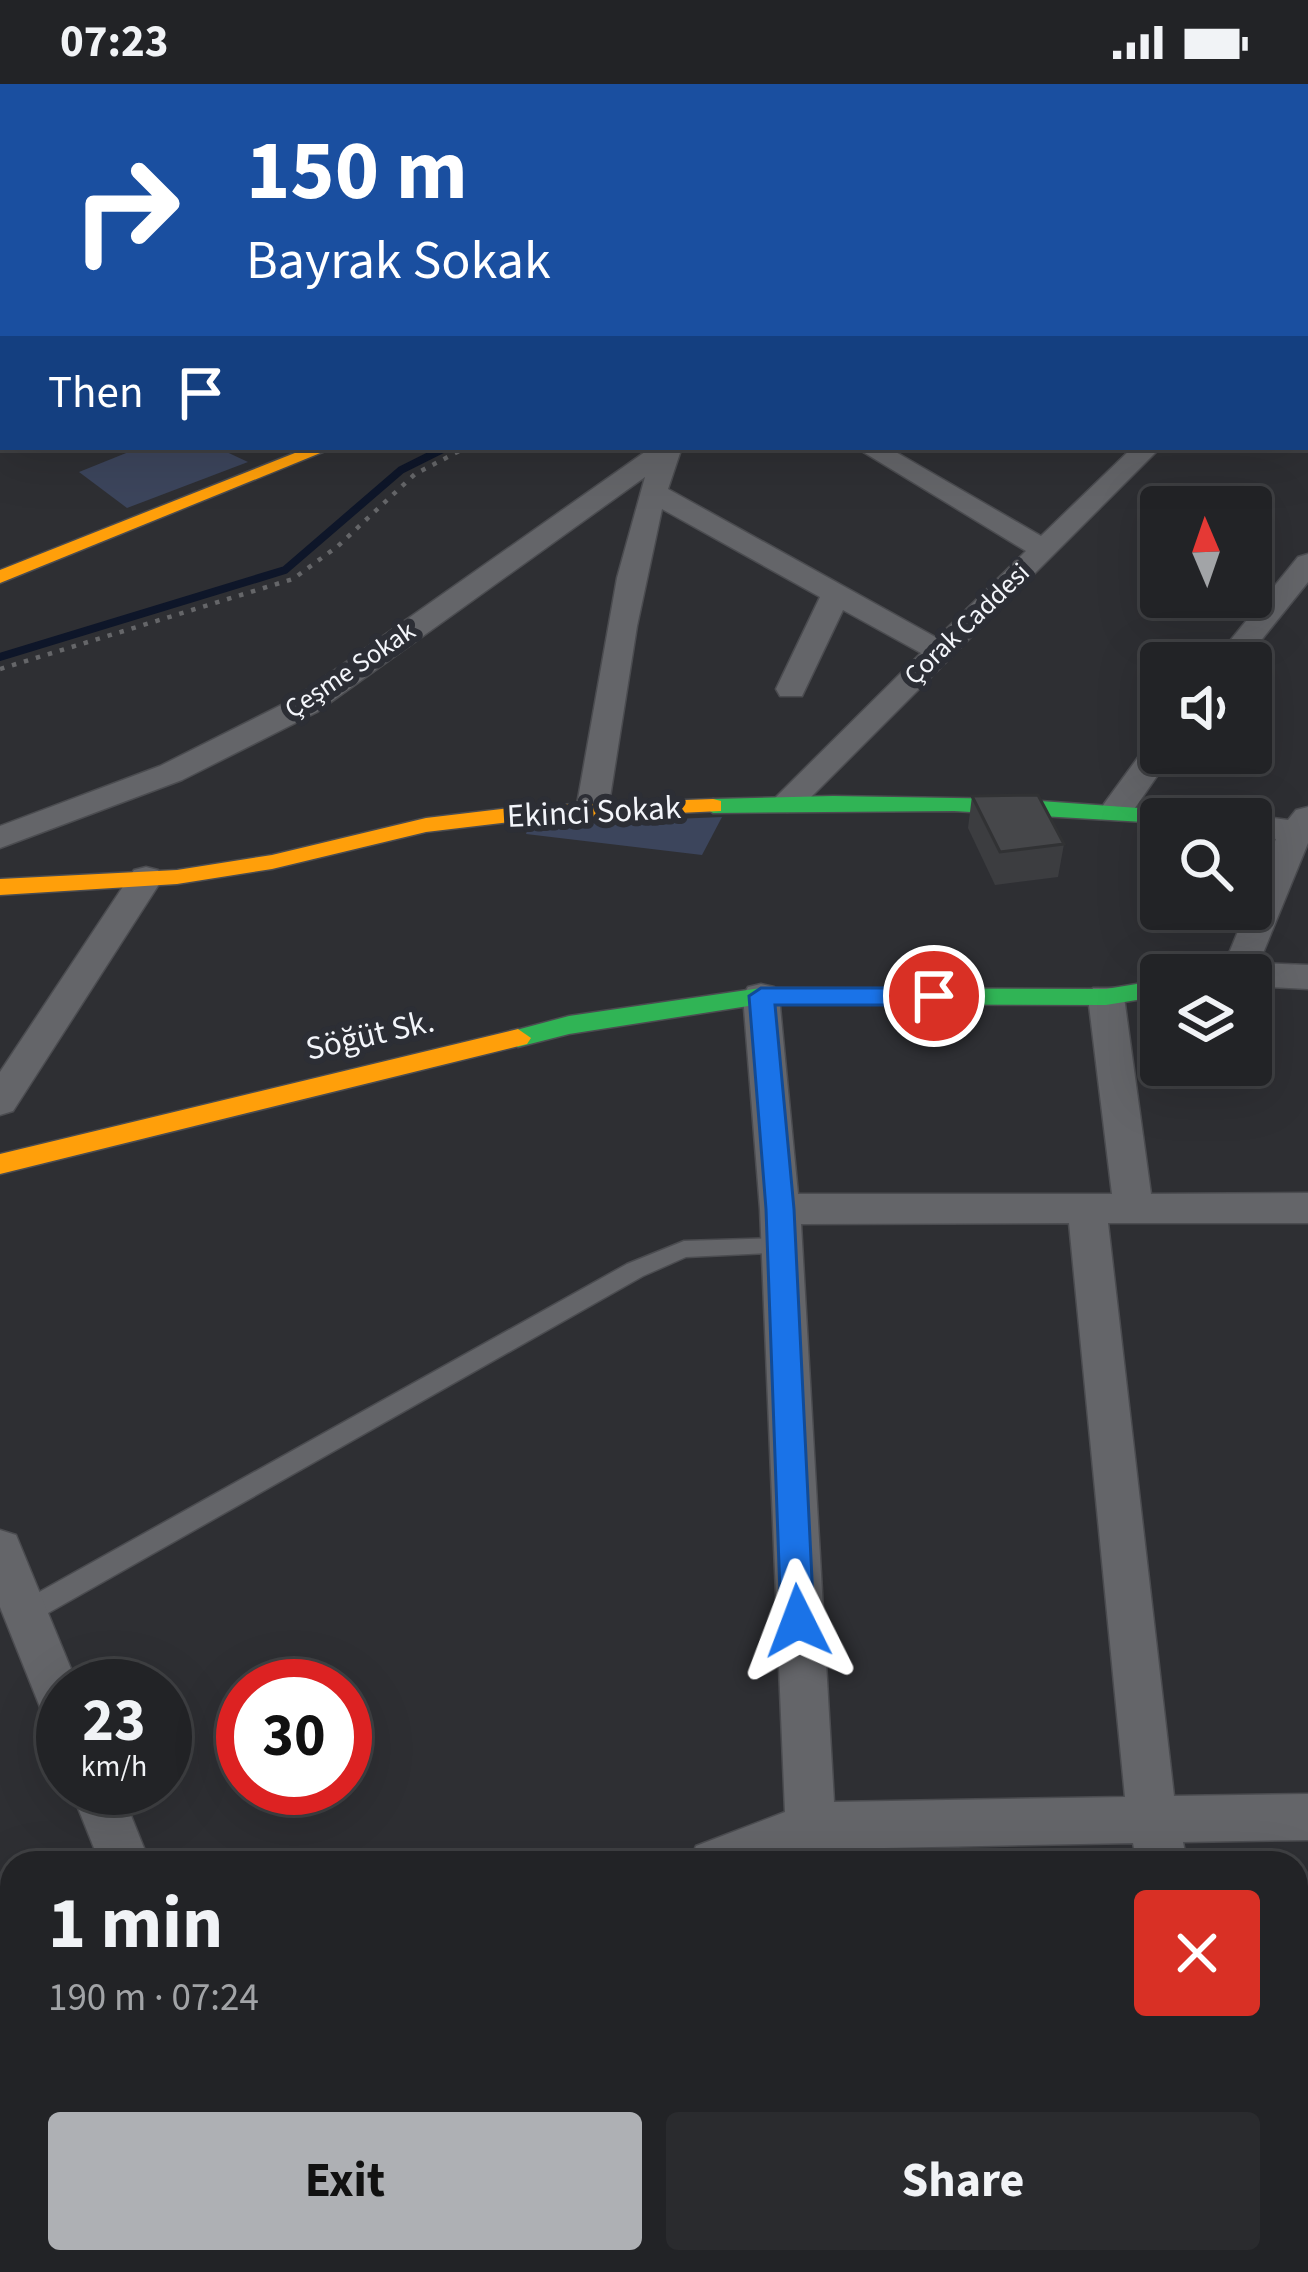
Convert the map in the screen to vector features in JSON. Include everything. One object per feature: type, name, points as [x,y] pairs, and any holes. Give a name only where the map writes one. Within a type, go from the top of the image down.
[{"type":"street","points":[[0,577],[318,450]]},
{"type":"street","name":"Çeşme Sokak","points":[[0,838],[171,773],[306,705],[665,450]]},
{"type":"street","points":[[592,810],[652,492],[668,450]]},
{"type":"street","points":[[873,450],[1043,549]]},
{"type":"street","name":"Çorak Caddesi","points":[[787,802],[1145,450]]},
{"type":"street","points":[[652,492],[939,651]]},
{"type":"street","points":[[1249,642],[1296,598],[1308,563]]},
{"type":"street","points":[[790,689],[836,593]]},
{"type":"street","points":[[1115,811],[1142,774]]},
{"type":"street","name":"Ekinci Sokak","points":[[0,887],[146,878],[272,862],[426,825],[592,810],[787,802],[1140,814]]},
{"type":"street","points":[[1244,954],[1304,827],[1272,825]]},
{"type":"street","points":[[0,1102],[146,878]]},
{"type":"street","points":[[1272,976],[1308,977]]},
{"type":"street","name":"Söğüt Sk.","points":[[0,1164],[569,1025],[761,996],[1106,997],[1140,991]]},
{"type":"street","points":[[761,996],[780,1227],[810,1845]]},
{"type":"street","points":[[1106,997],[1133,1208]]},
{"type":"street","points":[[780,1227],[1087,1208],[1308,1208]]},
{"type":"street","points":[[1087,1208],[1127,1617],[1157,1840]]},
{"type":"street","points":[[0,1550],[44,1659]]},
{"type":"street","points":[[106,1815],[120,1851]]},
{"type":"street","points":[[778,1851],[810,1845],[1157,1840],[1308,1817]]},
{"type":"lane","points":[[25,1613],[634,1270],[684,1249],[780,1227]]},
{"type":"path","points":[[0,669],[293,579],[333,552],[407,476],[461,450]]},
{"type":"shaded area","points":[[134,450],[222,450],[248,462],[127,508],[79,472]]},
{"type":"shaded area","points":[[722,817],[702,855],[526,834],[529,825]]},
{"type":"building","points":[[1038,795],[1064,844],[1000,852],[972,796]]},
{"type":"waterway","points":[[0,657],[285,570],[401,470],[441,450]]},
{"type":"traffic: fast","points":[[713,806],[954,804],[1140,815]]},
{"type":"traffic: fast","points":[[518,1038],[569,1025],[761,996],[1106,997],[1140,991]]},
{"type":"traffic: slow","points":[[0,577],[318,450]]},
{"type":"traffic: slow","points":[[0,887],[177,877],[272,862],[426,825],[526,813],[713,806]]},
{"type":"traffic: slow","points":[[0,1164],[518,1038]]},
{"type":"route","points":[[798,1621],[780,1209],[761,996],[934,996]]}]
